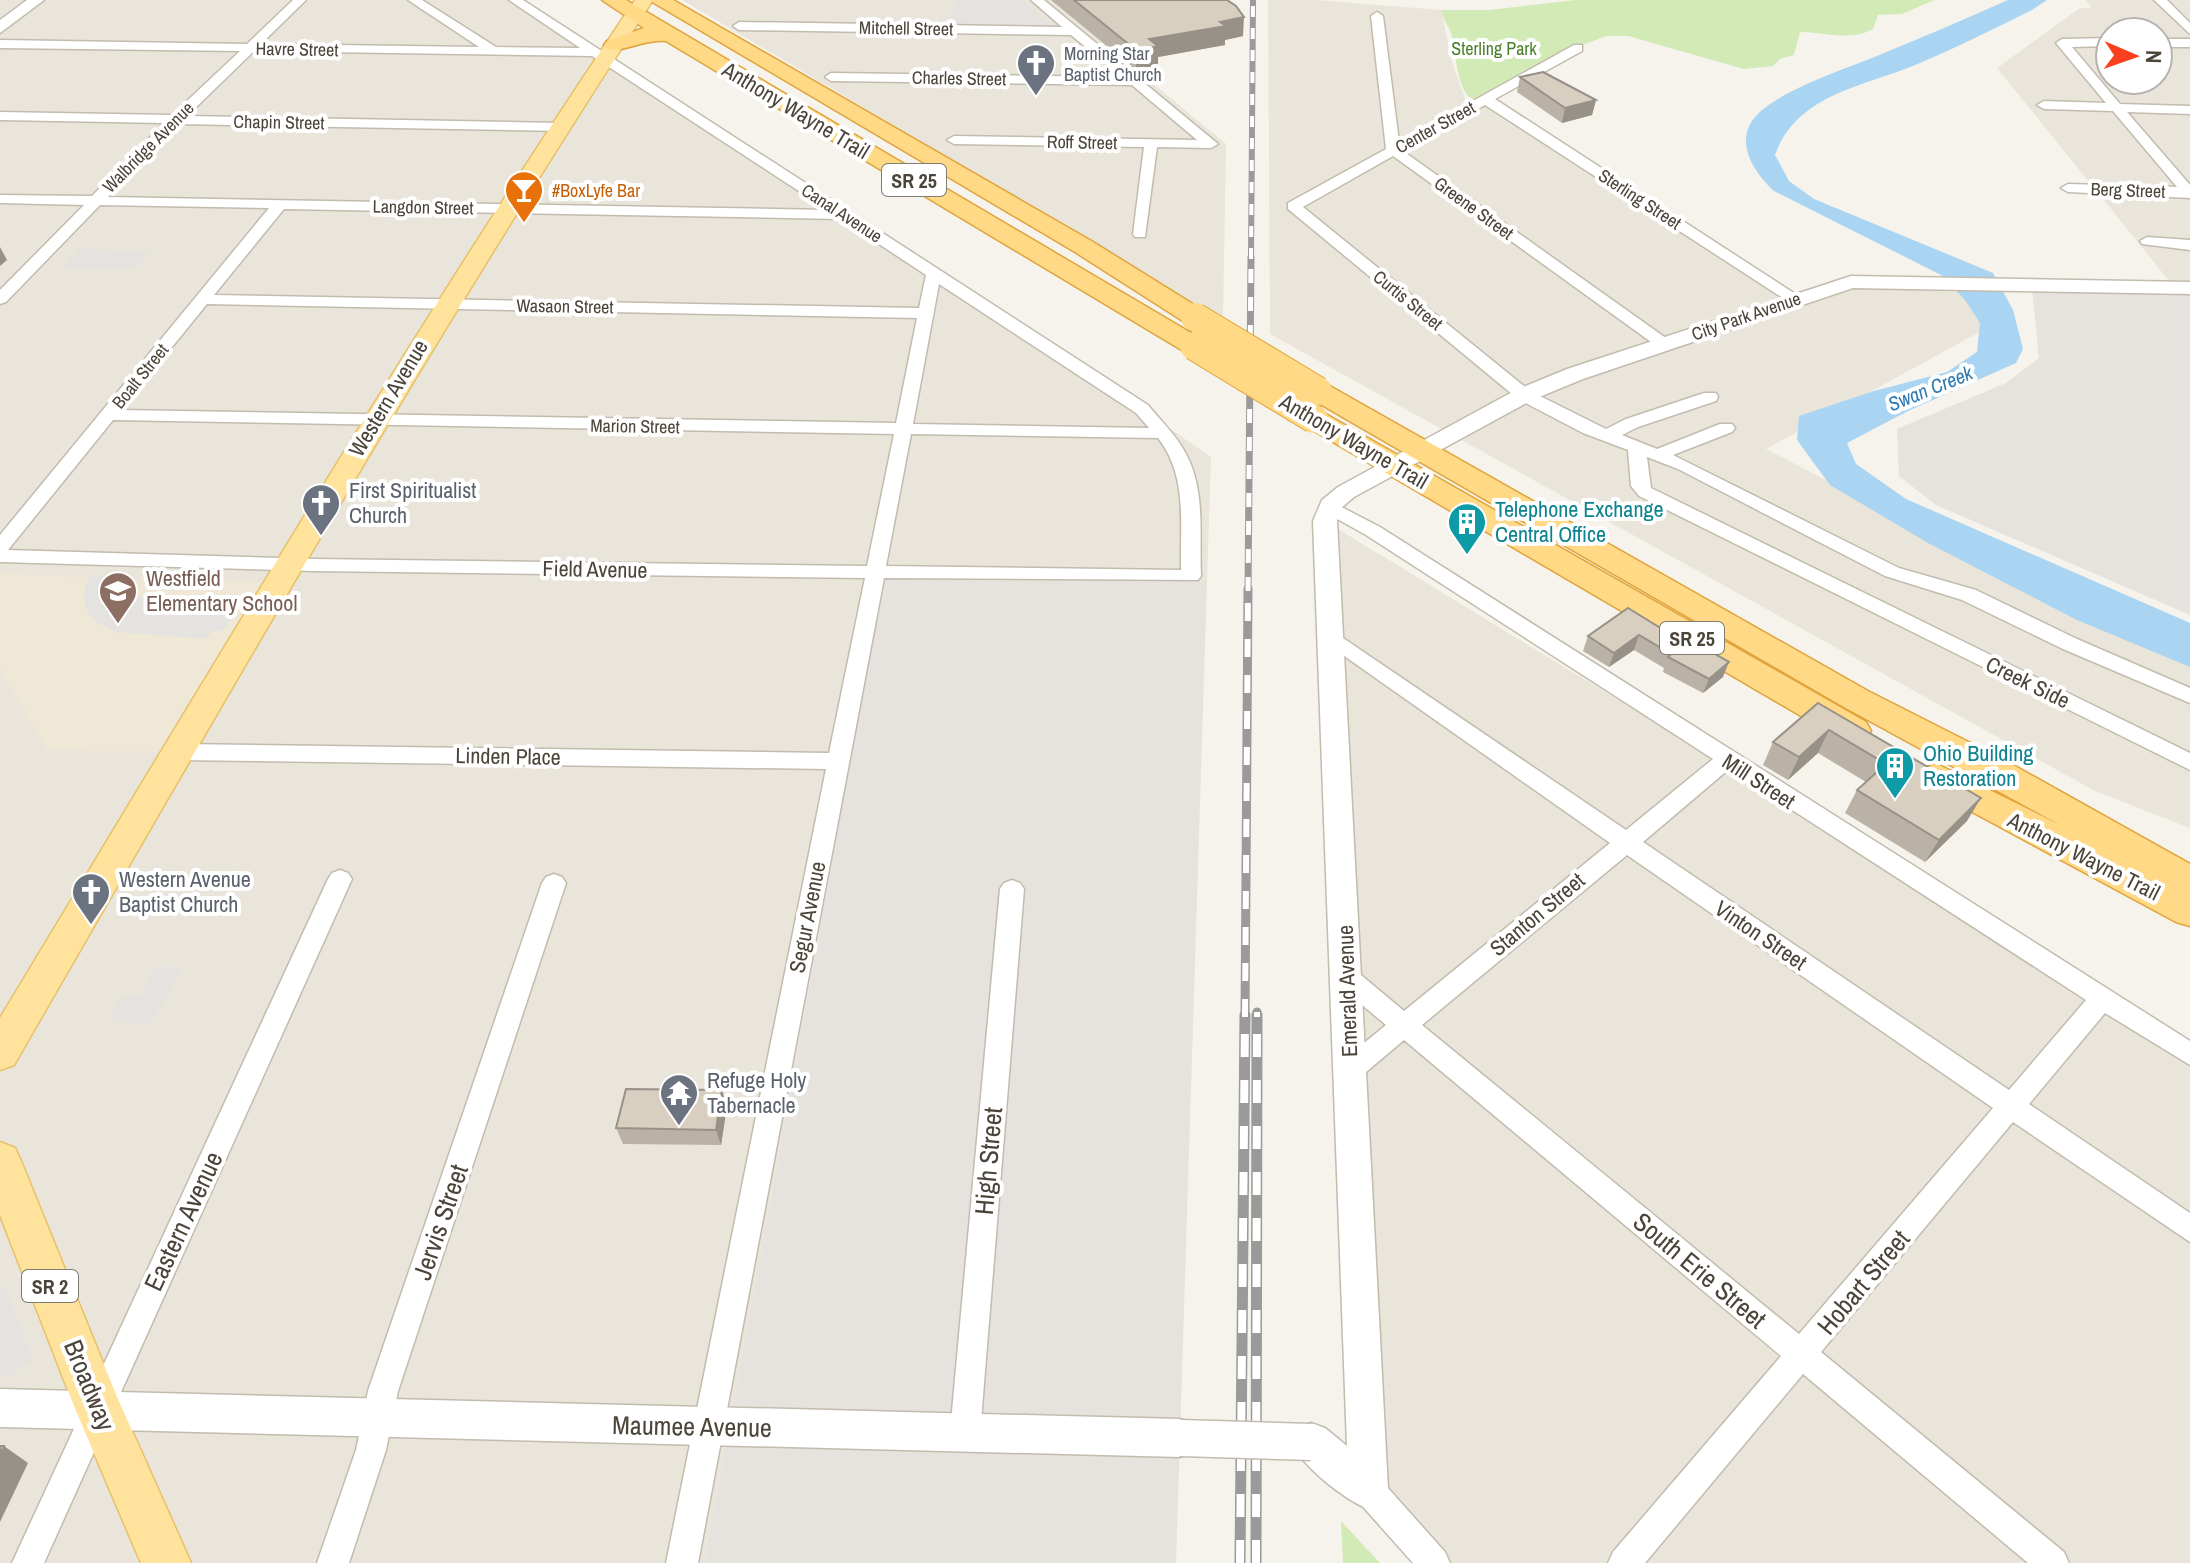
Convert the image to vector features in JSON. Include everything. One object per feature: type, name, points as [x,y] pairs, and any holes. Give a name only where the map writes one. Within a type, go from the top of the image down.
[{"type":"highway","name":"Anthony Wayne Trail","points":[[637,3],[669,35],[1194,346],[1316,405],[1410,459],[1899,756],[1991,788],[2190,882]]},
{"type":"highway","name":"Anthony Wayne Trail","points":[[637,3],[1084,247],[1195,317],[1316,405]]},
{"type":"highway","points":[[604,52],[647,33],[669,35]]},
{"type":"highway","name":"Anthony Wayne Trail","points":[[1410,459],[1856,699],[1991,788],[2190,911]]},
{"type":"highway","points":[[1991,788],[2190,859]]},
{"type":"highway","points":[[1991,788],[2190,934]]},
{"type":"main road","name":"Western Avenue","points":[[0,1053],[373,422],[637,3]]},
{"type":"main road","name":"Broadway","points":[[0,1161],[99,1411],[166,1563]]},
{"type":"street","points":[[0,28],[36,0]]},
{"type":"street","name":"Walbridge Avenue","points":[[0,299],[6,286],[300,0]]},
{"type":"street","points":[[414,0],[495,52]]},
{"type":"street","name":"Canal Avenue","points":[[515,0],[604,52],[846,215],[1130,399],[1176,451],[1185,470],[1191,576]]},
{"type":"street","points":[[1037,0],[1134,81]]},
{"type":"street","points":[[2160,0],[2190,30]]},
{"type":"street","points":[[1377,16],[1393,150]]},
{"type":"street","name":"Mitchell Street","points":[[739,26],[1074,31]]},
{"type":"street","points":[[2094,42],[2063,41],[2094,80]]},
{"type":"street","name":"Havre Street","points":[[0,44],[604,52]]},
{"type":"street","name":"Center Street","points":[[1293,206],[1578,48]]},
{"type":"street","name":"Charles Street","points":[[831,77],[1134,81]]},
{"type":"street","name":"Roff Street","points":[[954,140],[1211,144],[1134,81]]},
{"type":"street","points":[[2107,96],[2189,193]]},
{"type":"street","name":"Sterling Street","points":[[1485,99],[1795,299]]},
{"type":"street","points":[[2044,105],[2190,110]]},
{"type":"street","name":"Chapin Street","points":[[0,116],[559,127]]},
{"type":"street","points":[[1140,234],[1151,143]]},
{"type":"street","name":"Greene Street","points":[[1393,150],[1664,344]]},
{"type":"street","name":"Berg Street","points":[[2068,188],[2189,193]]},
{"type":"street","name":"Langdon Street","points":[[0,199],[846,215]]},
{"type":"street","name":"Boalt Street","points":[[0,547],[280,204]]},
{"type":"street","name":"Curtis Street","points":[[1293,206],[1524,395]]},
{"type":"street","points":[[2147,241],[2190,245]]},
{"type":"street","name":"Segur Avenue","points":[[682,1563],[934,272]]},
{"type":"street","name":"City Park Avenue","points":[[1333,502],[1524,395],[1664,344],[1851,282],[2190,288]]},
{"type":"street","name":"Wasaon Street","points":[[203,299],[926,313]]},
{"type":"street","points":[[1524,395],[1607,436],[1684,465],[1892,572],[1969,595],[2190,696]]},
{"type":"street","points":[[1607,436],[1632,423],[1710,397]]},
{"type":"street","name":"Marion Street","points":[[108,415],[373,422],[1162,433]]},
{"type":"street","points":[[1646,452],[1726,428]]},
{"type":"street","name":"Creek Side","points":[[1646,452],[1640,486],[1645,492],[2190,762]]},
{"type":"street","name":"Emerald Avenue","points":[[1333,502],[1325,521],[1333,641],[1368,1489]]},
{"type":"street","name":"Mill Street","points":[[1333,502],[1726,760],[2190,1054]]},
{"type":"street","name":"Field Avenue","points":[[0,556],[290,564],[1191,576]]},
{"type":"street","points":[[1866,601],[1892,572]]},
{"type":"street","name":"Vinton Street","points":[[1333,641],[2190,1229]]},
{"type":"street","name":"Linden Place","points":[[178,752],[837,761]]},
{"type":"street","name":"Stanton Street","points":[[1350,1070],[1726,760]]},
{"type":"street","name":"Eastern Avenue","points":[[28,1563],[340,879]]},
{"type":"street","name":"Jervis Street","points":[[333,1563],[371,1450],[383,1391],[554,883]]},
{"type":"street","name":"High Street","points":[[965,1433],[1012,889]]},
{"type":"street","name":"South Erie Street","points":[[1346,977],[2053,1563]]},
{"type":"street","name":"Hobart Street","points":[[1624,1563],[2101,1000]]},
{"type":"street","name":"Maumee Avenue","points":[[0,1408],[1311,1442],[1368,1489]]},
{"type":"street","points":[[1368,1489],[1434,1563]]},
{"type":"shaded area","points":[[0,0],[522,0],[929,262],[1211,457],[1207,582],[884,578],[704,1563],[0,1563]]},
{"type":"shaded area","points":[[682,0],[1052,0],[1226,144],[1223,320]]},
{"type":"shaded area","points":[[956,0],[1022,0],[1053,26],[949,24]]},
{"type":"shaded area","points":[[1268,0],[1317,0],[1441,10],[1452,62],[1465,99],[1476,104],[1485,99],[1798,306],[1854,287],[1960,292],[2005,318],[1766,449],[2190,667],[2190,828],[2095,791],[1270,334]]},
{"type":"shaded area","points":[[2086,0],[2190,0],[2190,292],[2178,292],[1997,68],[2080,8],[2091,8]]},
{"type":"shaded area","points":[[79,249],[150,251],[134,268],[63,267]]},
{"type":"shaded area","points":[[2032,289],[2190,292],[2190,615],[1936,505],[1899,476],[1897,429],[2006,383],[2039,358]]},
{"type":"shaded area","points":[[1325,521],[2190,1049],[2190,1563],[1434,1563],[1368,1489]]},
{"type":"shaded area","points":[[104,573],[124,573],[122,579],[135,578],[138,596],[158,604],[152,613],[164,605],[230,608],[225,617],[232,617],[223,631],[212,631],[206,639],[116,632],[93,620],[85,607],[84,591],[89,577],[101,577]]},
{"type":"shaded area","name":"Westfield Elementary School","points":[[0,574],[262,582],[159,752],[48,750],[0,669]]},
{"type":"shaded area","points":[[884,577],[1207,582],[1176,1563],[704,1563]]},
{"type":"shaded area","points":[[157,966],[182,967],[152,1023],[108,1022],[122,996],[140,996]]},
{"type":"shaded area","points":[[3,1283],[34,1360],[24,1364],[14,1377],[0,1376],[0,1286]]},
{"type":"green space","name":"Sterling Park","points":[[1575,0],[1934,0],[1902,14],[1878,15],[1873,29],[1864,33],[1846,36],[1800,32],[1794,55],[1780,59],[1773,66],[1744,69],[1628,36],[1606,36],[1559,54],[1476,103],[1469,97],[1460,81],[1451,33],[1441,10],[1489,10]]},
{"type":"green space","points":[[1341,1521],[1380,1563],[1343,1563]]},
{"type":"water","name":"Swan Creek","points":[[2008,0],[2047,0],[1920,63],[1836,94],[1799,118],[1785,134],[1775,155],[1789,181],[1814,199],[1993,273],[2013,310],[2023,349],[2016,363],[1908,411],[1847,443],[1856,464],[1906,499],[2190,623],[2190,667],[2077,620],[1928,543],[1830,485],[1797,440],[1799,416],[1874,391],[1947,372],[1977,352],[1980,323],[1965,300],[1941,275],[1774,191],[1753,166],[1749,156],[1746,136],[1749,126],[1766,107],[1796,89]]},
{"type":"building","points":[[1074,0],[1227,0],[1244,17],[1220,22],[1226,26],[1149,39],[1158,46],[1137,51]]},
{"type":"building","points":[[1543,72],[1596,100],[1565,108],[1520,77]]},
{"type":"building","points":[[1628,608],[1685,643],[1690,640],[1729,662],[1709,679],[1668,657],[1671,654],[1639,635],[1614,653],[1588,636]]},
{"type":"building","points":[[1818,703],[1981,798],[1939,840],[1857,790],[1886,764],[1829,730],[1799,757],[1773,742]]},
{"type":"building","points":[[626,1089],[722,1090],[716,1130],[616,1128]]},
{"type":"railway","points":[[1251,259],[1253,0]]},
{"type":"railway","points":[[1248,591],[1251,257]]},
{"type":"railway","points":[[1245,1017],[1248,589]]},
{"type":"railway","points":[[1240,1563],[1245,1015]]},
{"type":"railway","points":[[1256,1563],[1257,1015]]},
{"type":"place","name":"Morning Star Baptist Church","points":[[1036,97]]},
{"type":"place","name":"#BoxLyfe Bar","points":[[524,224]]},
{"type":"place","name":"First Spiritualist Church","points":[[321,537]]},
{"type":"place","name":"Telephone Exchange Central Office","points":[[1467,556]]},
{"type":"place","name":"Westfield Elementary School","points":[[118,625]]},
{"type":"place","name":"Ohio Building Restoration","points":[[1895,800]]},
{"type":"place","name":"Western Avenue Baptist Church","points":[[91,926]]},
{"type":"place","name":"Refuge Holy Tabernacle","points":[[679,1127]]}]
